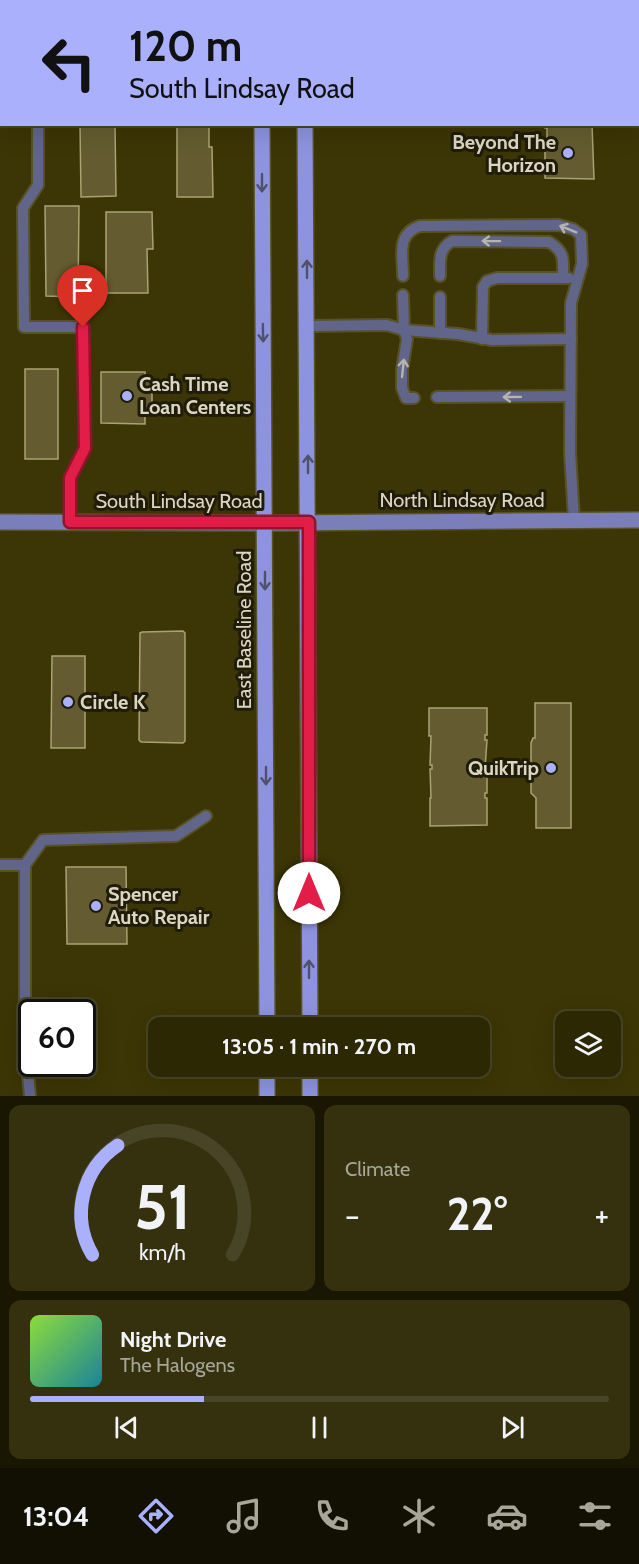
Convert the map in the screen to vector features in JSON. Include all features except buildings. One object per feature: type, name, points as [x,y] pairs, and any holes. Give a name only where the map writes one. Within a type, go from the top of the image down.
[{"type":"main road","name":"East Baseline Road","points":[[262,126],[267,1017]]},
{"type":"main road","points":[[306,126],[310,1017]]},
{"type":"main road","name":"North Lindsay Road","points":[[285,523],[639,520]]},
{"type":"main road","name":"South Lindsay Road","points":[[0,522],[285,523]]},
{"type":"main road","points":[[267,1077],[267,1096]]},
{"type":"main road","points":[[310,1077],[310,1096]]},
{"type":"lane","points":[[38,126],[38,185],[23,208],[24,327],[83,327],[85,448],[70,478],[70,522]]},
{"type":"lane","points":[[403,276],[403,240],[409,230],[420,225],[560,225],[573,229],[581,235],[582,264],[572,303],[571,339],[570,452],[574,520]]},
{"type":"lane","points":[[440,276],[440,254],[443,248],[452,241],[549,242],[563,255],[563,278]]},
{"type":"lane","points":[[482,339],[483,287],[488,281],[497,278],[578,278]]},
{"type":"lane","points":[[403,296],[404,330],[407,339],[402,370],[402,388],[406,398],[414,398]]},
{"type":"lane","points":[[440,297],[440,333]]},
{"type":"lane","points":[[307,326],[387,325],[404,330],[492,340],[571,339]]},
{"type":"lane","points":[[437,397],[570,396]]},
{"type":"lane","points":[[30,1096],[24,1042],[25,865],[43,840],[176,836],[206,816]]},
{"type":"lane","points":[[0,865],[25,865]]},
{"type":"place","name":"Beyond The Horizon","points":[[568,153]]},
{"type":"place","name":"Cash Time Loan Centers","points":[[127,396]]},
{"type":"place","name":"Circle K","points":[[68,702]]},
{"type":"place","name":"QuikTrip","points":[[551,768]]},
{"type":"place","name":"Spencer Auto Repair","points":[[96,906]]},
{"type":"route","points":[[83,327],[85,448],[70,478],[70,522],[309,522],[309,893]]}]
